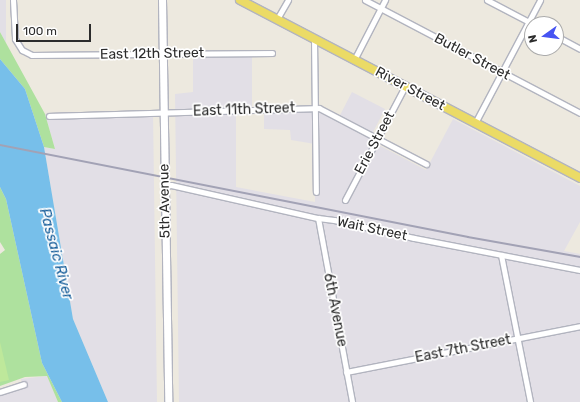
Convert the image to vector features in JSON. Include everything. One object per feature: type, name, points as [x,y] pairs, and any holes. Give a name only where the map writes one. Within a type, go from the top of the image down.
[{"type":"main road","name":"5th Avenue","points":[[162,0],[168,402]]},
{"type":"main road","name":"River Street","points":[[240,0],[580,178]]},
{"type":"street","name":"East 12th Street","points":[[13,0],[15,39],[22,50],[32,55],[272,53]]},
{"type":"street","points":[[277,20],[288,0]]},
{"type":"street","name":"Butler Street","points":[[365,0],[580,113]]},
{"type":"street","points":[[354,60],[385,0]]},
{"type":"street","points":[[487,0],[524,19]]},
{"type":"street","points":[[534,16],[540,0]]},
{"type":"street","points":[[475,123],[524,35]]},
{"type":"street","points":[[314,38],[316,192]]},
{"type":"street","points":[[564,40],[580,49]]},
{"type":"street","name":"Erie Street","points":[[345,200],[405,86]]},
{"type":"street","name":"East 11th Street","points":[[49,116],[314,108],[324,110],[426,164]]},
{"type":"street","name":"Wait Street","points":[[165,186],[171,185],[318,218],[580,270]]},
{"type":"street","name":"6th Avenue","points":[[318,218],[352,402]]},
{"type":"street","points":[[501,255],[530,402]]},
{"type":"street","name":"East 7th Street","points":[[346,372],[580,326]]},
{"type":"street","points":[[0,392],[24,384]]},
{"type":"shaded area","points":[[0,0],[6,0],[6,43],[0,32]]},
{"type":"shaded area","points":[[252,52],[252,111],[236,112],[236,187],[315,202],[315,144],[291,140],[290,130],[264,129],[264,111],[314,105],[339,117],[352,92],[385,109],[369,140],[426,170],[453,119],[580,186],[580,222],[564,251],[580,254],[580,402],[179,402],[175,94],[193,92],[193,53]]},
{"type":"shaded area","points":[[153,112],[157,402],[108,402],[73,319],[44,147],[55,149],[45,114]]},
{"type":"shaded area","points":[[47,376],[58,402],[0,402],[0,395],[23,388],[21,379]]},
{"type":"green space","points":[[0,32],[45,114],[55,149],[44,147],[25,89],[0,59]]},
{"type":"green space","points":[[0,187],[6,199],[42,363],[62,402],[58,402],[47,376],[25,377],[0,386],[0,254],[5,250],[0,242]]},
{"type":"green space","points":[[0,342],[9,380],[0,382]]},
{"type":"water","name":"Passaic River","points":[[0,59],[25,89],[44,147],[73,319],[108,402],[62,402],[42,363],[6,199],[0,187]]},
{"type":"railway","points":[[0,145],[468,237],[580,257]]}]
